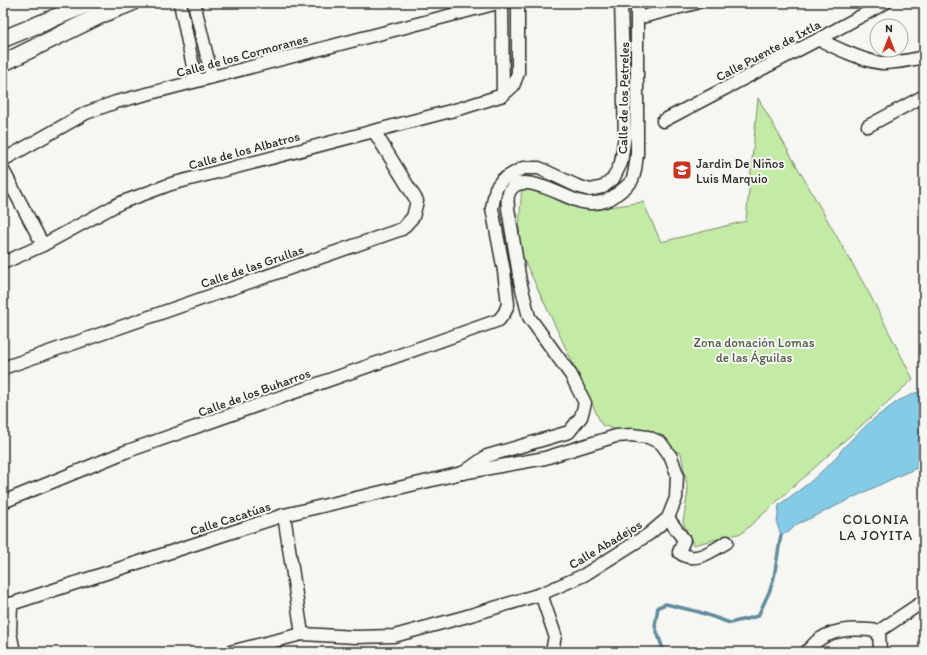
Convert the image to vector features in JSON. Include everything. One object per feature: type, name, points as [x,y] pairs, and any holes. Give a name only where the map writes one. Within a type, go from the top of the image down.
[{"type":"main road","points":[[3,40],[90,3]]},
{"type":"main road","points":[[3,62],[103,14],[131,3]]},
{"type":"street","points":[[180,3],[196,82]]},
{"type":"street","points":[[194,3],[212,77]]},
{"type":"street","name":"Calle de los Cormoranes","points":[[3,160],[86,113],[116,102],[498,3]]},
{"type":"street","points":[[502,3],[503,95]]},
{"type":"street","points":[[503,95],[513,86],[518,73],[518,3]]},
{"type":"street","name":"Calle de los Petreles","points":[[508,304],[504,271],[492,208],[496,188],[502,180],[523,168],[539,168],[577,186],[590,190],[603,187],[614,179],[621,163],[625,135],[621,3]]},
{"type":"street","name":"Calle de los Petreles","points":[[462,473],[487,456],[569,432],[581,417],[585,403],[573,380],[529,317],[520,281],[508,208],[508,196],[512,189],[522,184],[534,184],[581,202],[599,203],[610,200],[631,182],[637,154],[637,3]]},
{"type":"street","points":[[638,18],[696,3]]},
{"type":"street","name":"Calle Puente de Ixtla","points":[[663,121],[885,3]]},
{"type":"street","points":[[819,39],[832,47],[874,62],[883,63],[924,58]]},
{"type":"street","name":"Calle de los Albatros","points":[[3,263],[43,244],[120,203],[171,184],[462,108],[503,95]]},
{"type":"street","points":[[868,126],[924,96]]},
{"type":"street","name":"Calle de las Grullas","points":[[3,368],[402,229],[413,217],[417,201],[374,131]]},
{"type":"street","points":[[3,170],[43,244]]},
{"type":"street","name":"Calle de los Buharros","points":[[3,502],[125,452],[499,320],[505,312],[508,304]]},
{"type":"street","name":"Calle Abadejos","points":[[230,652],[302,634],[356,637],[394,636],[541,594],[584,575],[649,534],[668,518],[676,498],[677,474],[671,458],[661,444],[648,437],[632,435],[616,436],[545,458],[462,473]]},
{"type":"street","name":"Calle Cacatúas","points":[[7,604],[284,514],[462,473]]},
{"type":"street","points":[[284,514],[302,634]]},
{"type":"street","points":[[668,518],[684,540],[679,552],[685,557],[699,557],[727,542]]},
{"type":"street","points":[[541,594],[555,635],[552,652]]},
{"type":"street","points":[[806,652],[820,639],[837,631],[857,629],[879,630],[924,601]]},
{"type":"street","points":[[7,604],[14,652]]},
{"type":"street","points":[[879,630],[880,652]]},
{"type":"green space","name":"Zona donación Lomas de las Águilas","points":[[758,98],[869,293],[913,379],[742,533],[693,545],[683,522],[688,491],[681,453],[602,425],[518,247],[522,183],[610,207],[643,202],[661,242],[746,221]]},
{"type":"water","points":[[924,389],[924,465],[797,524],[789,532],[781,535],[777,524],[779,505],[809,483],[833,461],[844,447],[871,421],[898,401]]},
{"type":"waterway","points":[[664,652],[655,626],[658,607],[666,604],[699,612],[730,623],[758,616],[770,590],[774,577],[781,535]]},
{"type":"place","name":"Jardin De Niños Luis Marquio","points":[[682,170]]},
{"type":"district","name":"COLONIA LA JOYITA","points":[[876,528]]}]
